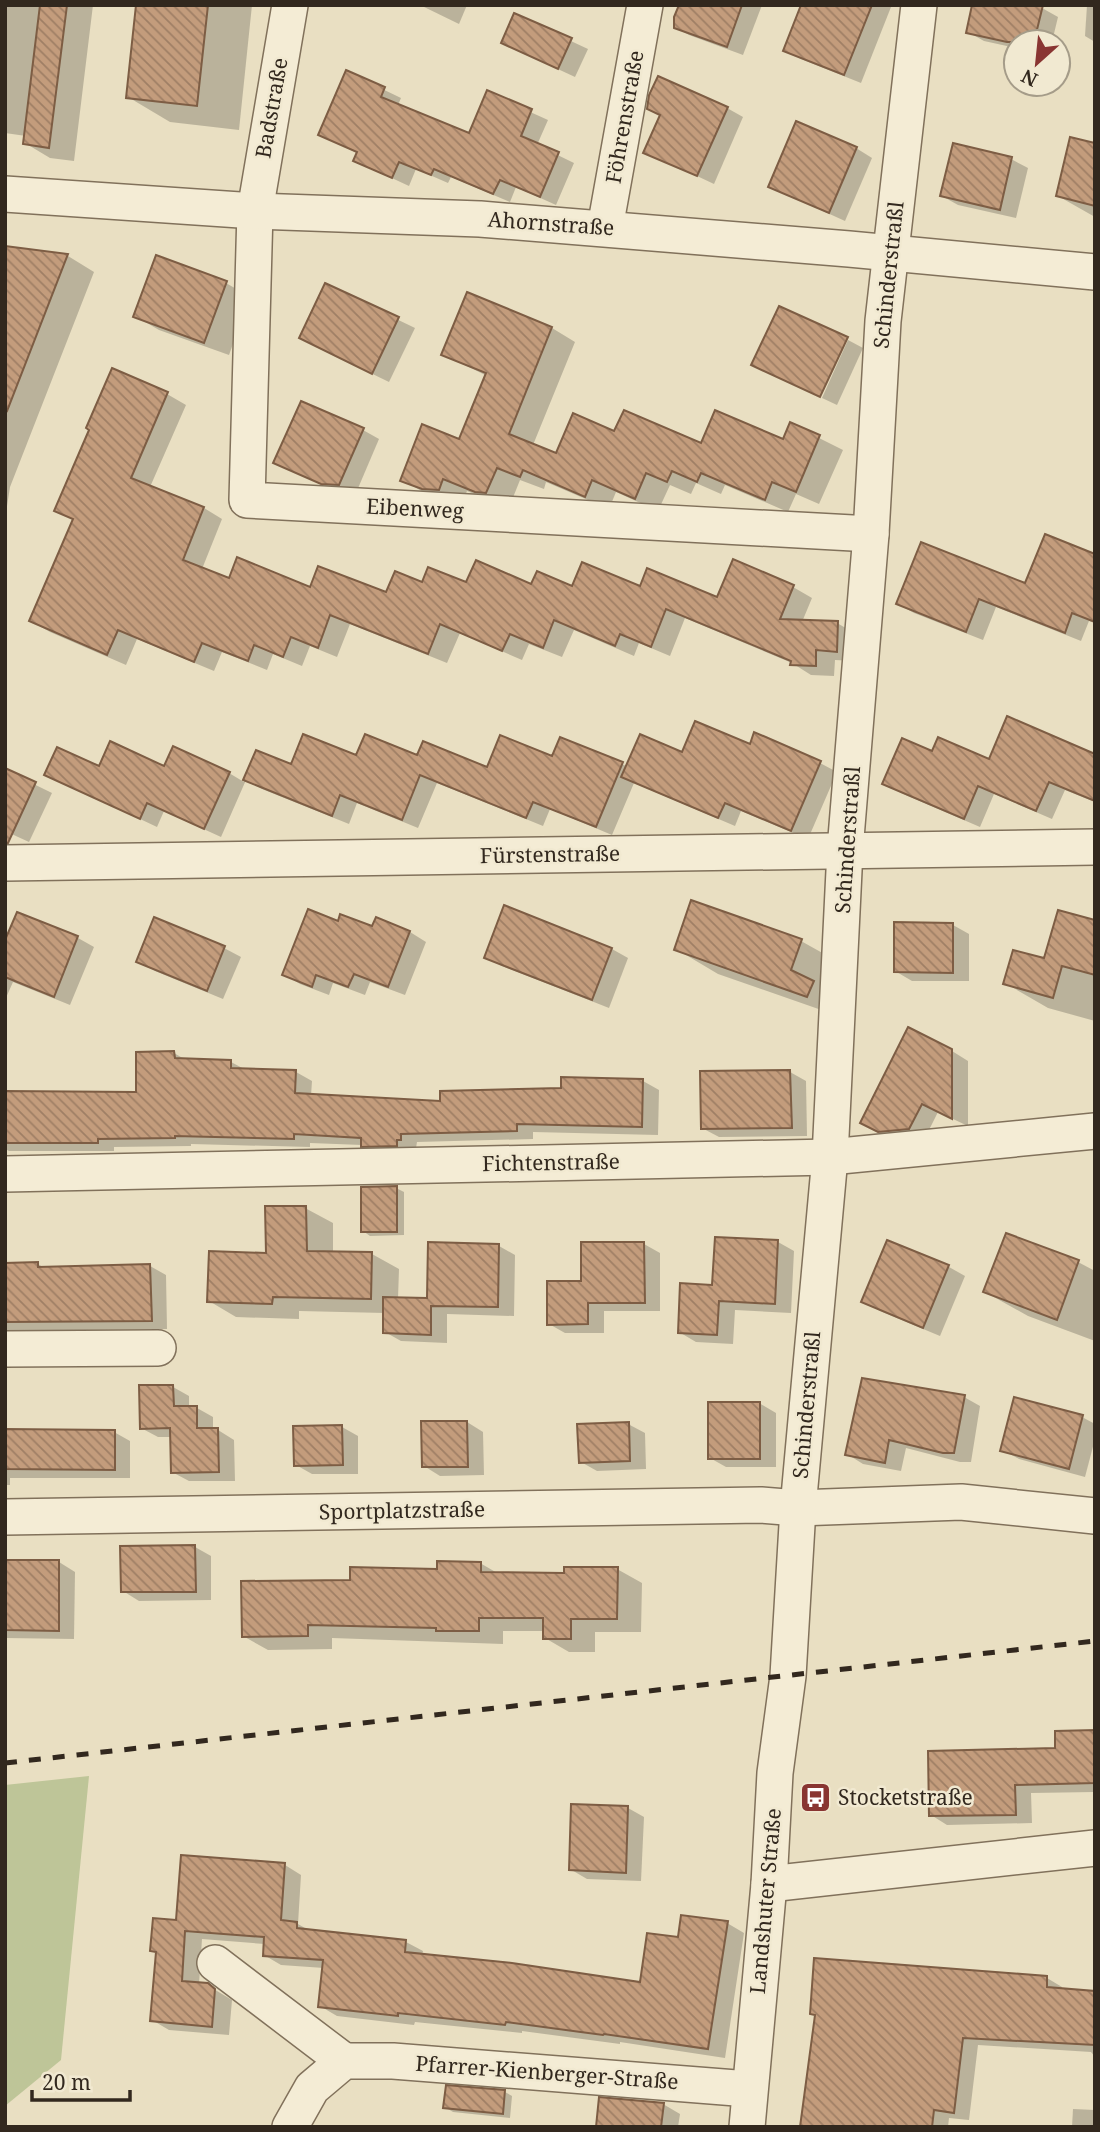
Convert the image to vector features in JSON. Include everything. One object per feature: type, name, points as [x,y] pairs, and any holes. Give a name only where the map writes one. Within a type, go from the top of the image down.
[{"type":"street","name":"Badstraße","points":[[255,211],[290,5]]},
{"type":"street","name":"Föhrenstraße","points":[[605,228],[645,5]]},
{"type":"street","name":"Schinderstraßl","points":[[788,1676],[798,1508],[830,1157],[845,850],[872,534],[883,321],[919,5]]},
{"type":"street","name":"Ahornstraße","points":[[5,194],[255,211],[480,219],[1095,272]]},
{"type":"street","name":"Eibenweg","points":[[255,211],[247,500],[872,534]]},
{"type":"street","name":"Fürstenstraße","points":[[5,863],[1095,847]]},
{"type":"street","name":"Fichtenstraße","points":[[5,1174],[830,1157],[1095,1130]]},
{"type":"street","points":[[5,1349],[158,1348]]},
{"type":"street","points":[[798,1508],[961,1502],[1095,1516]]},
{"type":"street","name":"Sportplatzstraße","points":[[5,1517],[761,1505],[798,1508]]},
{"type":"street","name":"Landshuter Straße","points":[[747,2127],[769,1884],[775,1773],[788,1676]]},
{"type":"street","points":[[769,1884],[1095,1848]]},
{"type":"street","points":[[215,1964],[344,2061],[312,2088],[290,2127]]},
{"type":"street","name":"Pfarrer-Kienberger-Straße","points":[[344,2061],[393,2061],[749,2089]]},
{"type":"green space","points":[[89,1776],[61,2060],[5,2106],[5,1785]]},
{"type":"building","points":[[40,5],[67,5],[49,148],[23,144]]},
{"type":"building","points":[[136,5],[208,5],[197,106],[126,98]]},
{"type":"building","points":[[679,5],[742,5],[727,47],[674,28],[674,17]]},
{"type":"building","points":[[801,5],[872,5],[844,75],[783,51]]},
{"type":"building","points":[[972,5],[1043,5],[1037,28],[1002,28],[1002,41],[966,33]]},
{"type":"building","points":[[514,13],[572,38],[558,69],[501,43]]},
{"type":"building","points":[[346,70],[385,87],[381,97],[469,133],[487,90],[532,109],[521,136],[559,152],[540,197],[500,180],[493,194],[434,169],[431,175],[399,162],[392,178],[353,161],[357,152],[318,135]]},
{"type":"building","points":[[658,76],[728,107],[697,176],[643,153],[660,115],[647,109],[649,95]]},
{"type":"building","points":[[796,121],[857,147],[829,213],[768,187]]},
{"type":"building","points":[[1070,137],[1095,143],[1095,206],[1056,196]]},
{"type":"building","points":[[953,143],[1012,157],[1000,210],[940,196]]},
{"type":"building","points":[[5,246],[68,254],[7,411],[5,410]]},
{"type":"building","points":[[156,255],[227,281],[204,343],[133,317]]},
{"type":"building","points":[[325,283],[399,317],[372,374],[299,338]]},
{"type":"building","points":[[467,292],[552,327],[509,434],[556,453],[573,413],[614,431],[624,410],[701,443],[715,410],[783,439],[790,422],[820,435],[796,492],[772,482],[765,500],[701,473],[697,482],[672,471],[667,482],[646,473],[635,499],[592,480],[585,497],[523,470],[520,477],[497,468],[486,493],[475,492],[443,479],[439,490],[422,489],[400,481],[422,424],[459,439],[486,373],[441,355]]},
{"type":"building","points":[[779,306],[848,337],[820,397],[751,365]]},
{"type":"building","points":[[112,368],[168,392],[131,478],[204,507],[183,560],[229,578],[237,557],[310,587],[318,566],[386,592],[395,571],[422,582],[428,567],[466,582],[476,560],[531,584],[537,571],[572,586],[582,562],[640,586],[647,568],[717,597],[733,559],[794,585],[780,619],[838,621],[837,652],[816,650],[816,666],[790,665],[791,661],[666,609],[651,647],[620,634],[615,646],[554,620],[543,648],[510,634],[502,651],[440,624],[428,654],[330,615],[318,648],[291,637],[283,657],[254,645],[248,661],[202,643],[194,662],[118,630],[107,655],[29,621],[73,519],[54,511]]},
{"type":"building","points":[[301,401],[364,428],[339,485],[321,484],[273,463]]},
{"type":"building","points":[[1045,534],[1095,554],[1095,622],[1072,613],[1065,633],[979,599],[966,632],[896,604],[921,542],[1025,583]]},
{"type":"building","points":[[1007,716],[1095,754],[1095,801],[1049,782],[1036,811],[978,786],[964,819],[882,784],[902,738],[932,751],[938,737],[989,759]]},
{"type":"building","points":[[695,721],[750,744],[754,732],[821,761],[791,831],[725,803],[718,818],[621,777],[640,734],[682,752]]},
{"type":"building","points":[[303,734],[356,755],[365,734],[417,755],[423,741],[487,767],[500,735],[552,756],[560,737],[623,762],[596,827],[533,802],[526,818],[420,775],[402,820],[340,795],[332,816],[243,780],[256,750],[291,764]]},
{"type":"building","points":[[110,741],[164,766],[173,746],[230,772],[204,829],[147,803],[140,819],[44,775],[57,747],[99,766]]},
{"type":"building","points":[[5,768],[36,782],[8,843],[5,843]]},
{"type":"building","points":[[691,900],[802,939],[791,970],[814,981],[807,997],[674,950]]},
{"type":"building","points":[[504,905],[612,948],[592,1000],[484,958]]},
{"type":"building","points":[[308,909],[338,921],[340,914],[372,926],[376,917],[410,931],[388,987],[354,974],[348,987],[316,975],[312,987],[282,975]]},
{"type":"building","points":[[1058,910],[1095,920],[1095,975],[1062,966],[1053,998],[1003,984],[1013,950],[1044,958]]},
{"type":"building","points":[[17,912],[78,936],[54,997],[5,977],[5,940]]},
{"type":"building","points":[[154,917],[225,946],[207,991],[136,962]]},
{"type":"building","points":[[894,922],[953,923],[953,973],[894,972]]},
{"type":"building","points":[[908,1027],[952,1049],[952,1119],[922,1104],[909,1129],[878,1132],[860,1123]]},
{"type":"building","points":[[174,1051],[175,1058],[231,1060],[231,1068],[296,1070],[295,1093],[440,1101],[440,1091],[561,1088],[561,1077],[643,1079],[642,1127],[517,1124],[517,1131],[401,1134],[397,1146],[361,1147],[361,1138],[294,1134],[294,1139],[175,1136],[98,1139],[98,1143],[5,1143],[5,1091],[136,1092],[136,1052]]},
{"type":"building","points":[[790,1070],[792,1128],[701,1129],[700,1071]]},
{"type":"building","points":[[397,1186],[397,1232],[361,1232],[361,1187]]},
{"type":"building","points":[[265,1206],[306,1206],[307,1251],[372,1252],[371,1299],[273,1297],[272,1304],[207,1302],[209,1251],[266,1253]]},
{"type":"building","points":[[1006,1233],[1079,1260],[1057,1320],[983,1292]]},
{"type":"building","points":[[715,1237],[778,1240],[775,1304],[719,1301],[717,1335],[678,1333],[680,1283],[712,1285]]},
{"type":"building","points":[[887,1240],[949,1265],[923,1328],[861,1302]]},
{"type":"building","points":[[428,1242],[499,1244],[498,1307],[431,1306],[431,1335],[383,1333],[383,1297],[427,1298]]},
{"type":"building","points":[[581,1242],[644,1242],[645,1303],[588,1303],[588,1324],[547,1325],[547,1281],[581,1281]]},
{"type":"building","points":[[38,1262],[38,1267],[150,1264],[152,1321],[5,1322],[5,1263]]},
{"type":"building","points":[[862,1378],[965,1395],[954,1453],[943,1453],[889,1440],[885,1463],[845,1455]]},
{"type":"building","points":[[139,1385],[173,1385],[174,1406],[197,1406],[197,1428],[218,1428],[219,1472],[171,1473],[170,1428],[140,1429]]},
{"type":"building","points":[[1014,1397],[1083,1415],[1069,1469],[1000,1451]]},
{"type":"building","points":[[708,1402],[760,1402],[760,1459],[708,1459]]},
{"type":"building","points":[[421,1421],[467,1421],[468,1467],[422,1467]]},
{"type":"building","points":[[629,1422],[630,1461],[579,1463],[577,1424]]},
{"type":"building","points":[[342,1425],[343,1465],[294,1466],[293,1426]]},
{"type":"building","points":[[5,1429],[115,1430],[115,1470],[5,1469]]},
{"type":"building","points":[[195,1545],[196,1592],[121,1592],[120,1546]]},
{"type":"building","points":[[5,1560],[59,1560],[59,1631],[5,1630]]},
{"type":"building","points":[[437,1561],[481,1562],[481,1572],[564,1573],[564,1567],[618,1567],[617,1619],[571,1619],[571,1639],[543,1639],[543,1618],[479,1618],[479,1631],[308,1625],[308,1636],[242,1637],[241,1581],[350,1580],[350,1567],[437,1569]]},
{"type":"building","points":[[1095,1730],[1095,1783],[1015,1785],[1016,1815],[929,1816],[928,1751],[1055,1748],[1055,1731]]},
{"type":"building","points":[[571,1804],[628,1806],[626,1873],[569,1870]]},
{"type":"building","points":[[181,1855],[285,1863],[281,1920],[297,1922],[297,1928],[406,1940],[405,1952],[512,1963],[640,1982],[647,1933],[678,1937],[681,1915],[728,1921],[708,2049],[506,2022],[505,2025],[318,2007],[323,1960],[263,1956],[264,1937],[185,1931],[182,1981],[208,1983],[215,1989],[212,2027],[150,2021],[156,1952],[150,1951],[153,1918],[176,1920]]},
{"type":"building","points":[[814,1958],[1047,1976],[1047,1987],[1095,1991],[1095,2045],[963,2038],[954,2113],[934,2110],[932,2127],[800,2127],[815,2015],[810,2014]]},
{"type":"building","points":[[446,2085],[505,2090],[503,2114],[443,2108]]},
{"type":"building","points":[[599,2097],[664,2103],[661,2127],[596,2127]]},
{"type":"railway","points":[[5,1763],[1095,1641]]},
{"type":"place","name":"Stocketstraße","points":[[815,1798]]}]
